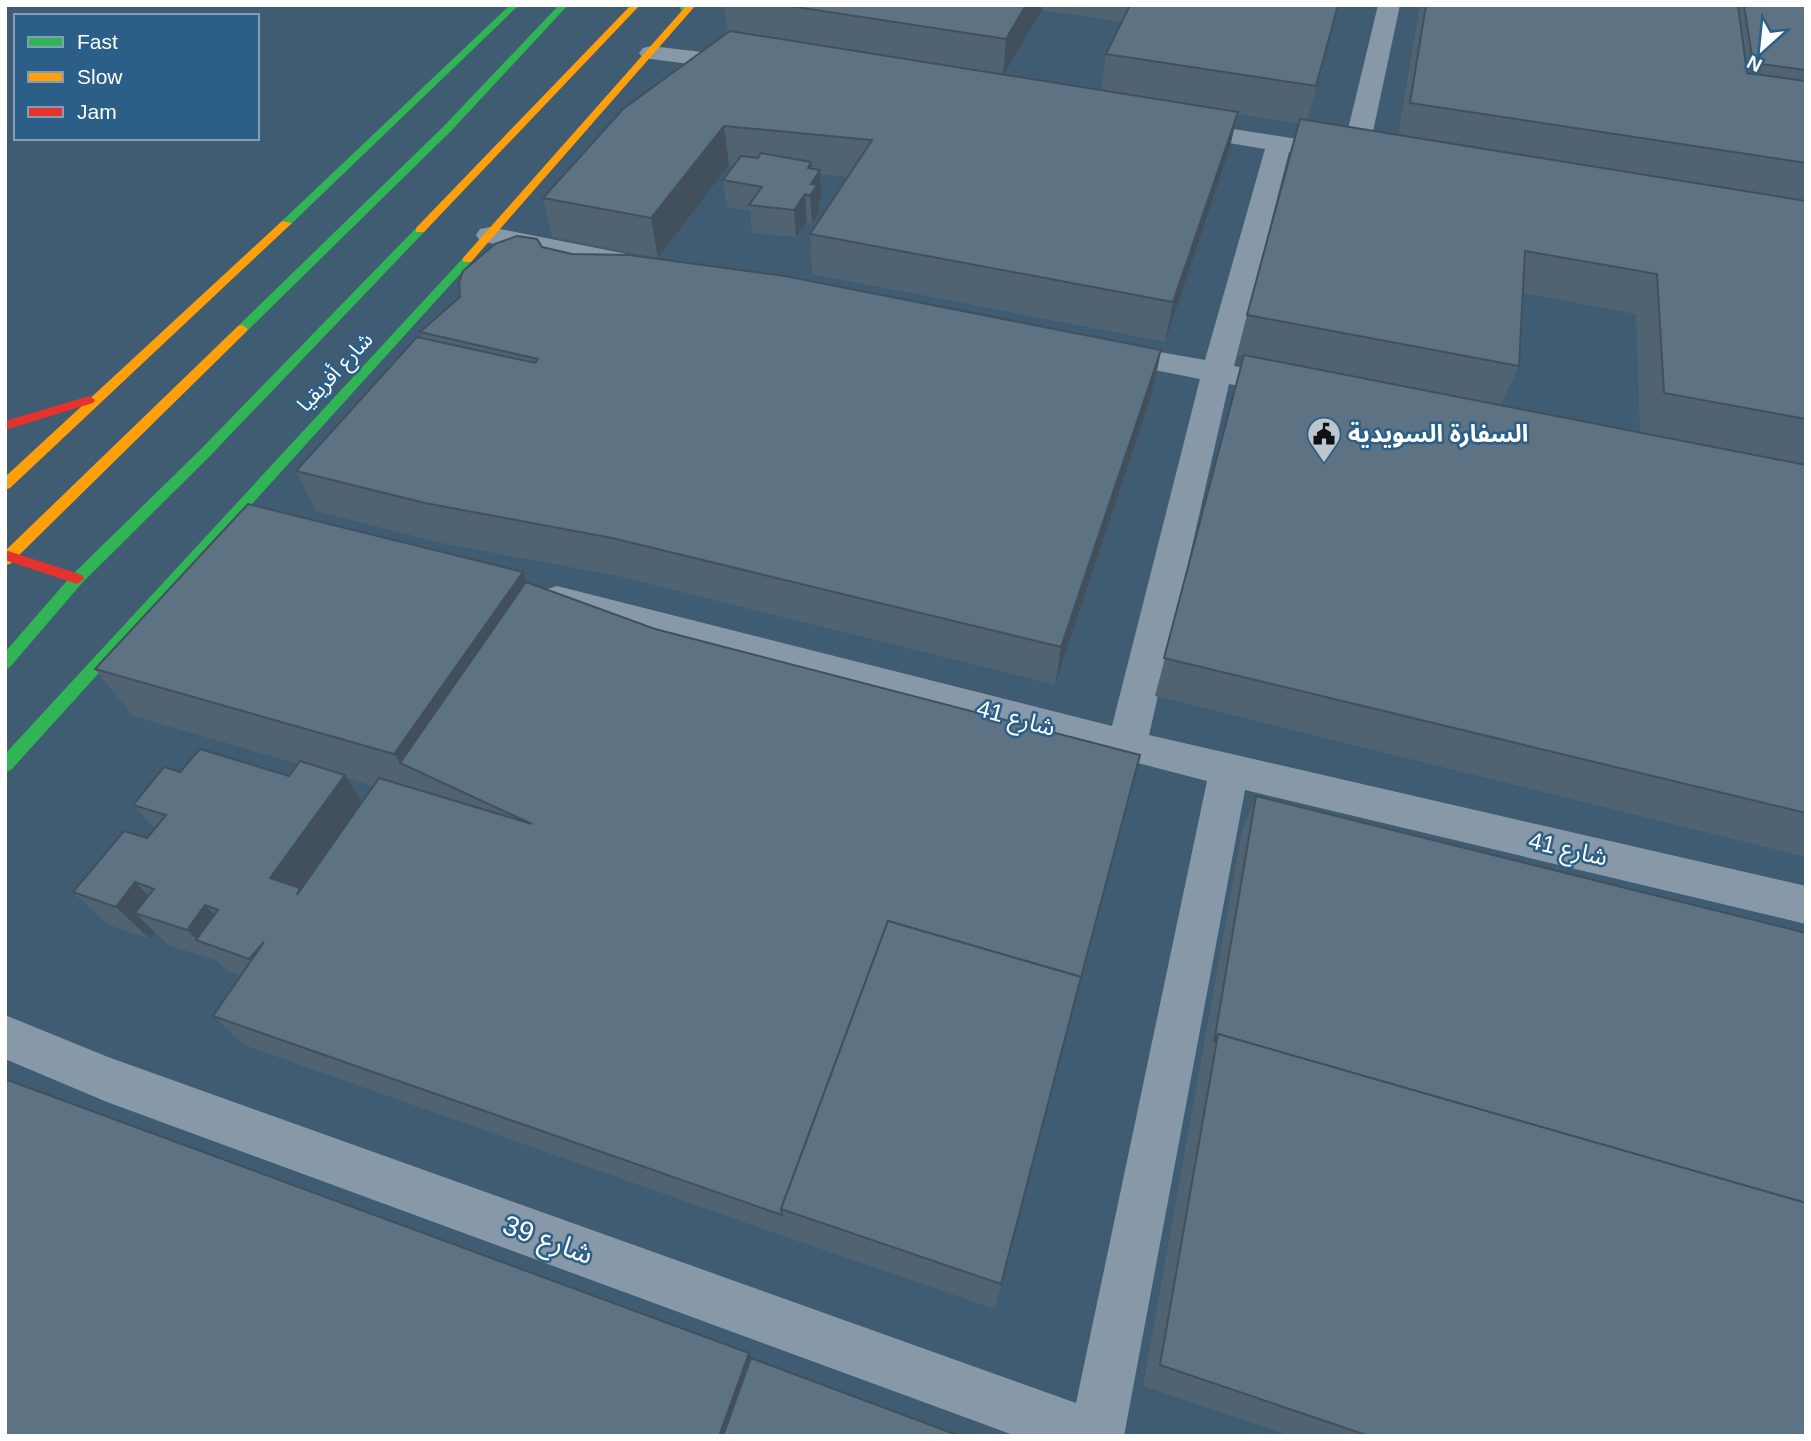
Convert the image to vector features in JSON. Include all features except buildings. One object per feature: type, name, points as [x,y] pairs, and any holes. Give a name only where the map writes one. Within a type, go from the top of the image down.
[{"type":"main road","points":[[5,485],[123,379],[515,5]]},
{"type":"main road","points":[[77,579],[7,557],[448,128],[564,5]]},
{"type":"main road","name":"شارع أفريقيا","points":[[9,655],[77,579],[204,454],[636,5]]},
{"type":"main road","name":"شارع أفريقيا","points":[[5,765],[490,235],[651,53],[687,7]]},
{"type":"main road","points":[[5,426],[61,411],[100,396],[123,379]]},
{"type":"street","points":[[1355,155],[1388,5]]},
{"type":"street","points":[[651,53],[761,66]]},
{"type":"street","points":[[1157,124],[1382,159]]},
{"type":"street","points":[[1127,746],[1217,372],[1279,144]]},
{"type":"street","points":[[490,235],[664,269]]},
{"type":"street","points":[[1082,347],[1313,390]]},
{"type":"street","points":[[231,515],[271,525]]},
{"type":"street","name":"شارع 41","points":[[527,591],[1127,746],[1806,905]]},
{"type":"street","points":[[1094,1436],[1229,771]]},
{"type":"street","name":"شارع 39","points":[[5,1037],[121,1084],[1094,1436]]},
{"type":"traffic: fast","points":[[286,223],[515,5]]},
{"type":"traffic: fast","points":[[242,329],[448,128],[564,5]]},
{"type":"traffic: fast","points":[[682,5],[686,11]]},
{"type":"traffic: fast","points":[[5,663],[77,579],[204,454],[420,230]]},
{"type":"traffic: fast","points":[[5,765],[467,260]]},
{"type":"traffic: slow","points":[[420,230],[636,5]]},
{"type":"traffic: slow","points":[[467,260],[692,5]]},
{"type":"traffic: slow","points":[[5,485],[286,223]]},
{"type":"traffic: slow","points":[[5,560],[242,329]]},
{"type":"traffic: jam","points":[[5,426],[89,400]]},
{"type":"traffic: jam","points":[[5,555],[77,579]]},
{"type":"place","name":"السفارة السويدية","points":[[1324,464]]}]
